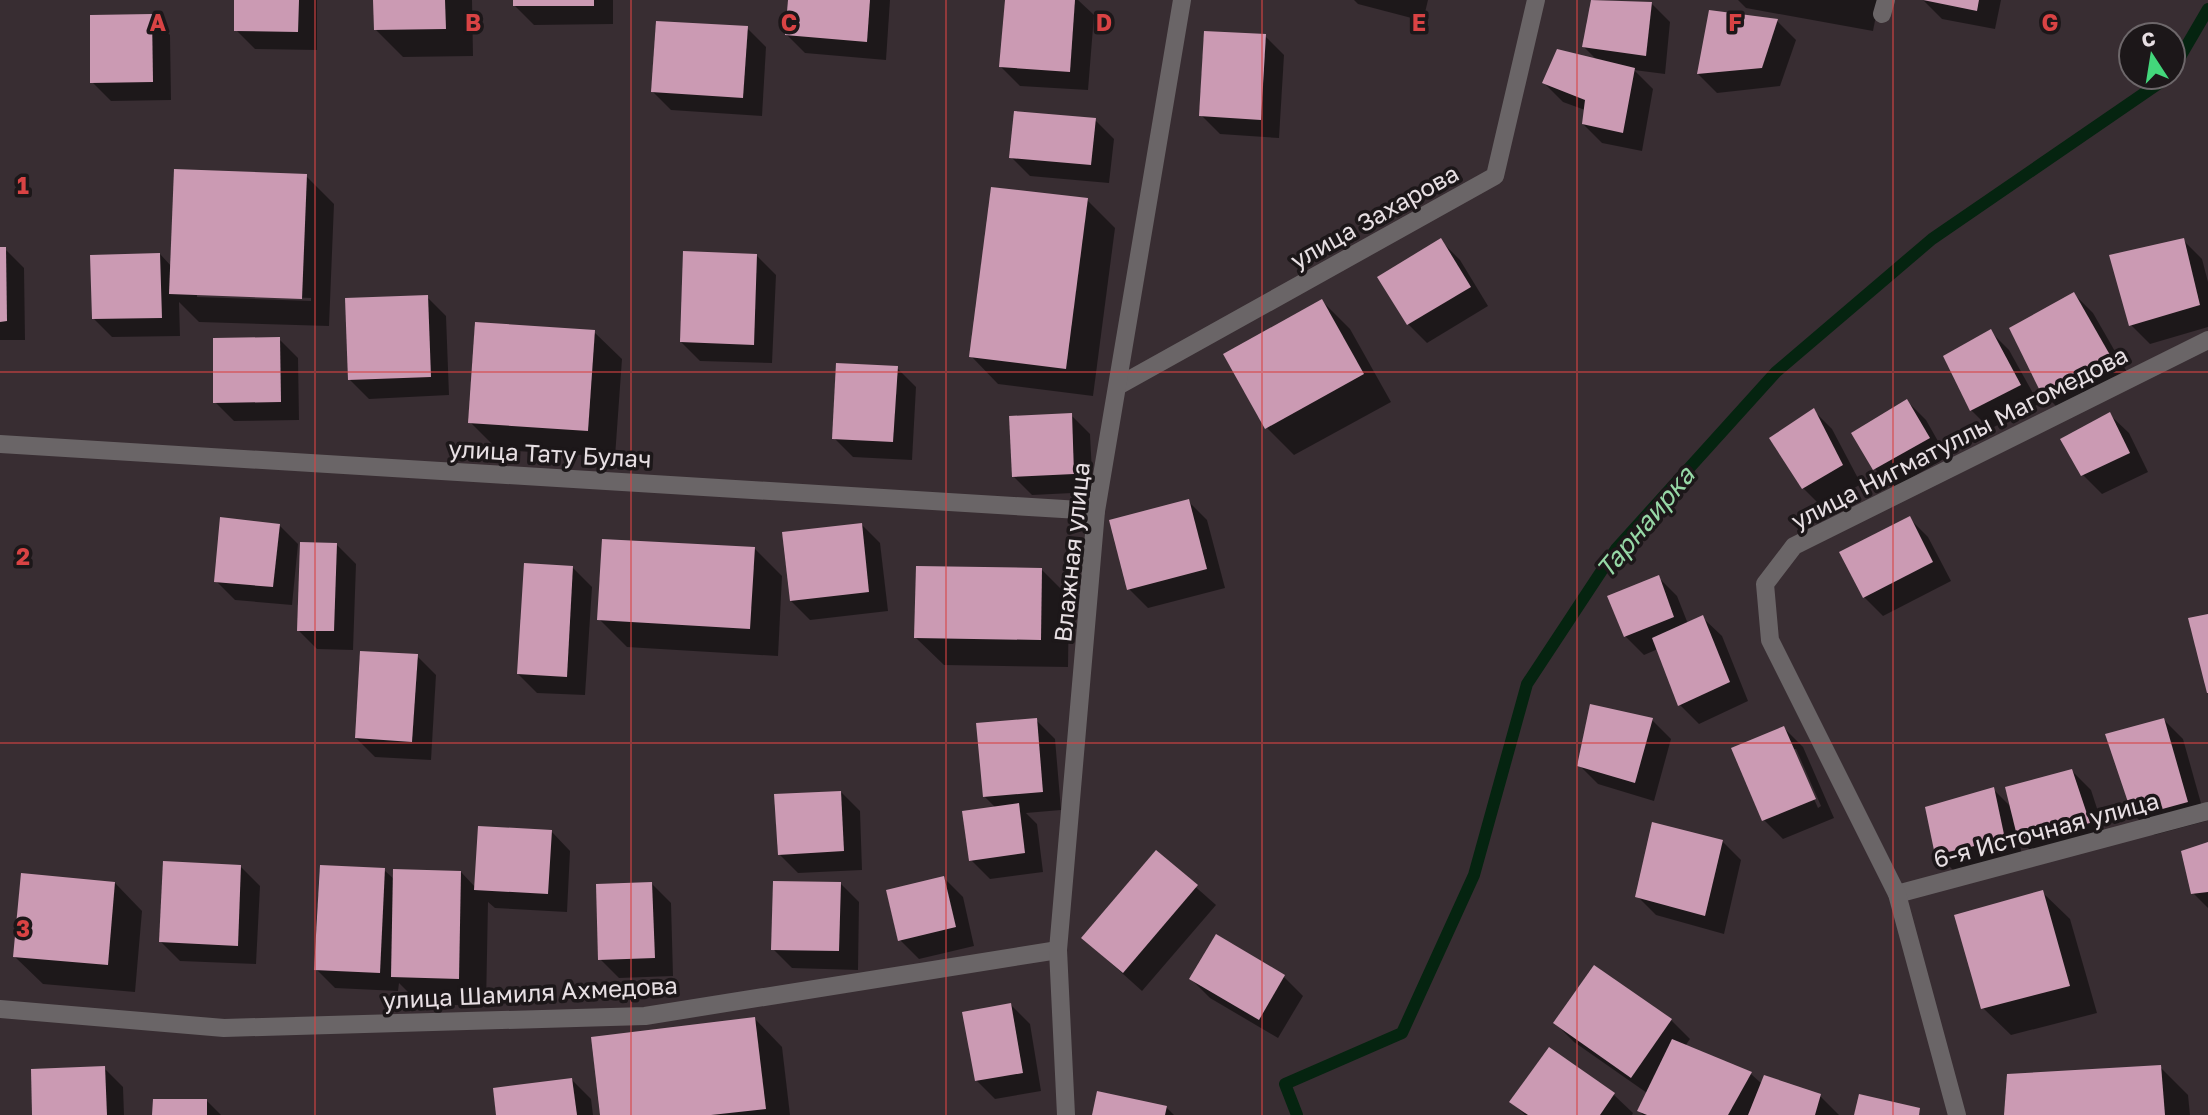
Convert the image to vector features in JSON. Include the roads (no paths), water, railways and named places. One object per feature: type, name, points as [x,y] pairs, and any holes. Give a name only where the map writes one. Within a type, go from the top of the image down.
[{"type":"street","name":"Влажная улица","points":[[1066,1115],[1058,950],[1097,510],[1182,0]]},
{"type":"street","name":"улица Захарова","points":[[1118,386],[1495,176],[1536,0]]},
{"type":"street","name":"улица Нигматуллы Магомедова","points":[[1957,1115],[1897,894],[1770,640],[1765,584],[1794,546],[2208,340]]},
{"type":"street","name":"улица Тату Булач","points":[[0,444],[1097,510]]},
{"type":"street","name":"6-я Источная улица","points":[[1897,894],[2208,811]]},
{"type":"street","name":"улица Шамиля Ахмедова","points":[[0,1009],[224,1028],[645,1016],[1058,950]]},
{"type":"waterway","name":"Тарнаирка","points":[[2187,45],[2208,9]]},
{"type":"waterway","name":"Тарнаирка","points":[[1297,1115],[1285,1084],[1402,1033],[1474,875],[1527,684],[1616,549],[1776,372],[1932,239],[2148,91]]}]
